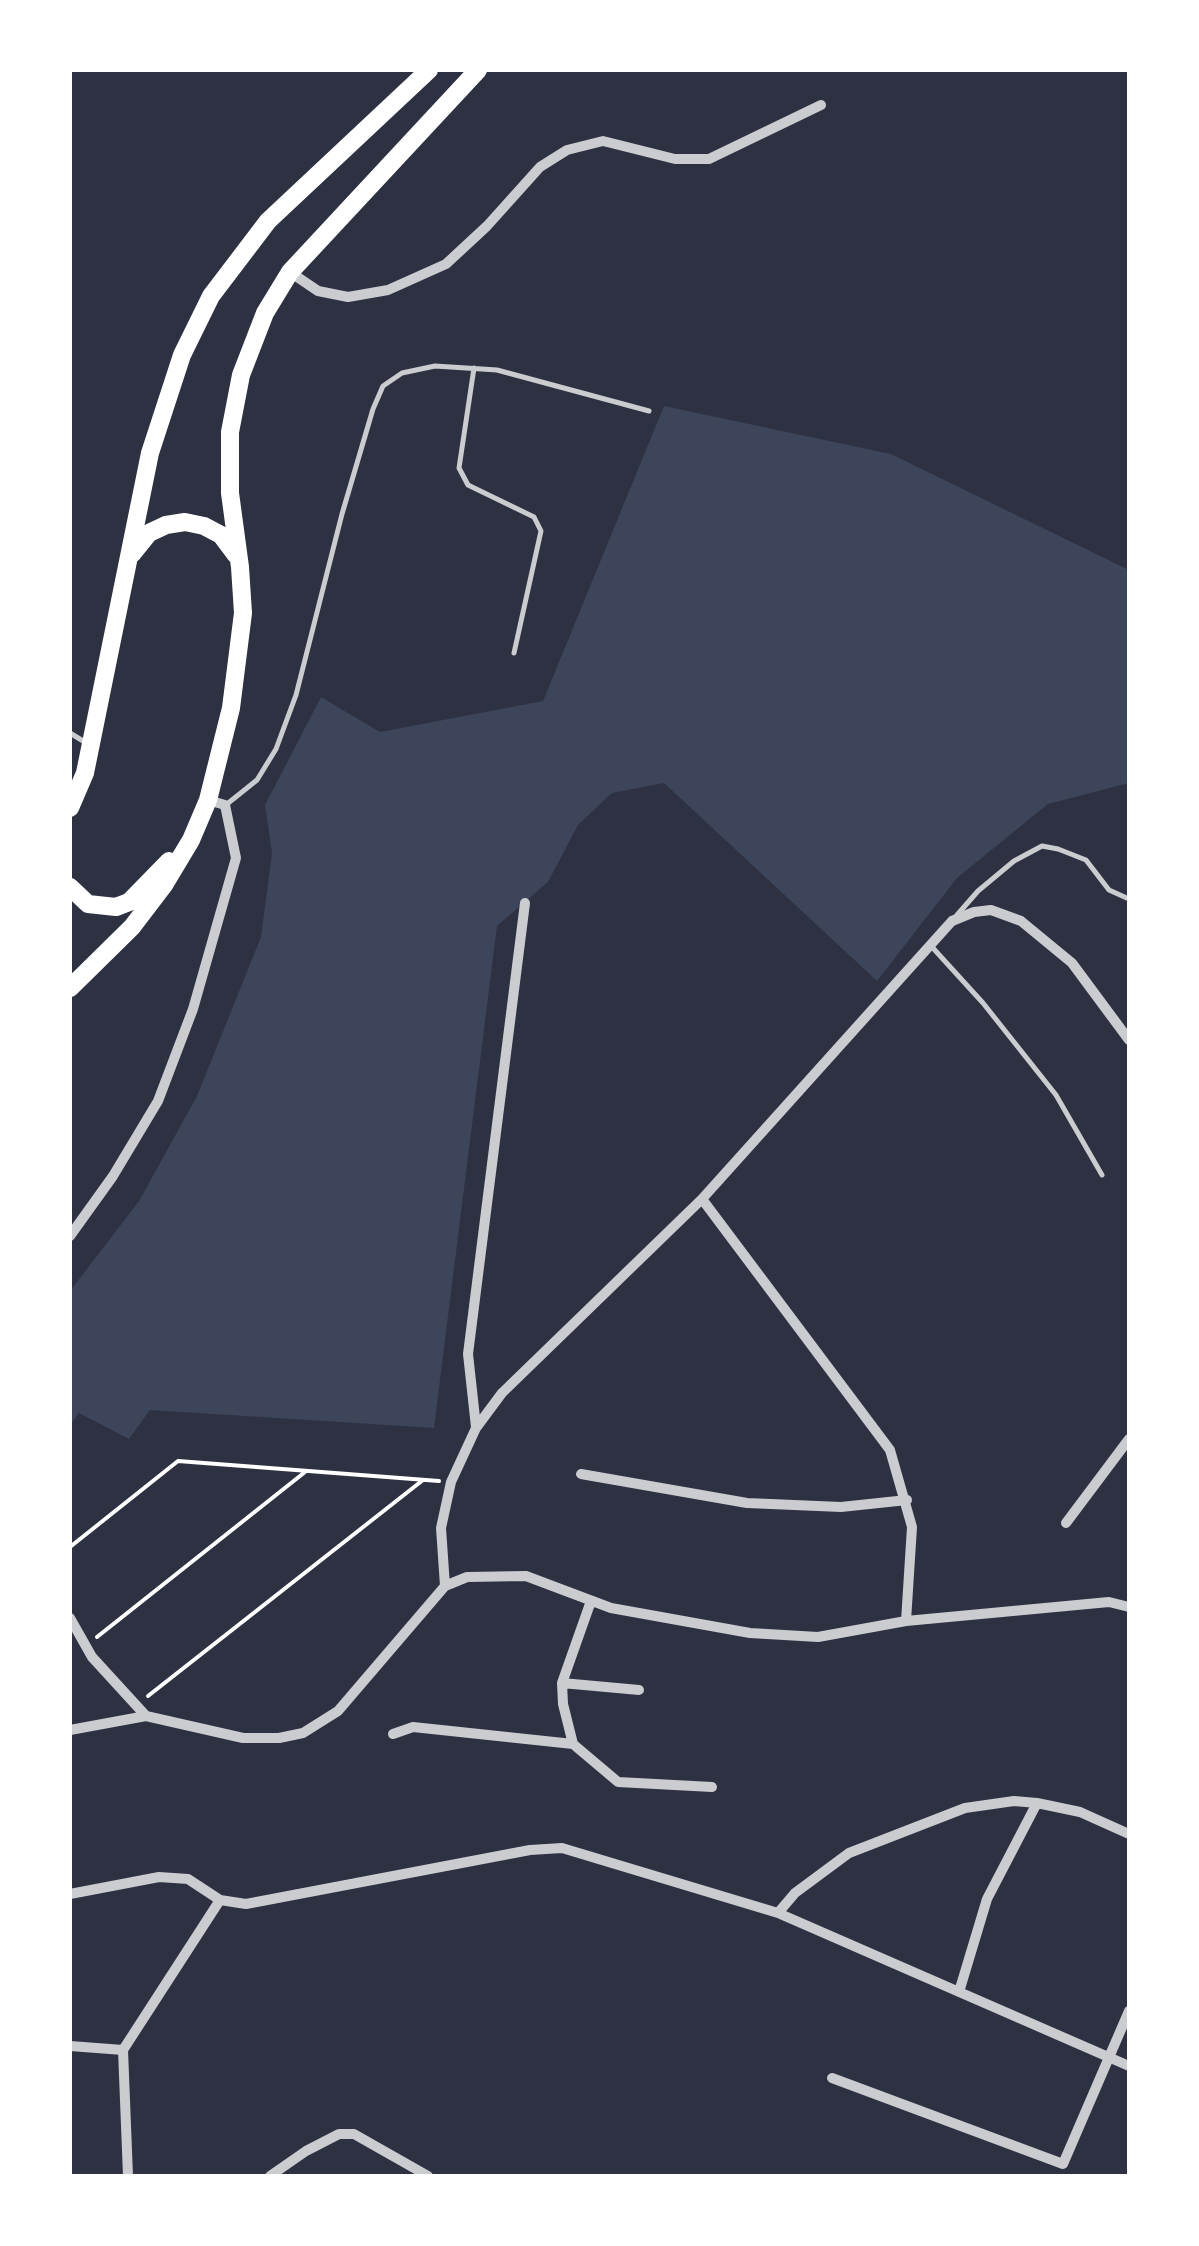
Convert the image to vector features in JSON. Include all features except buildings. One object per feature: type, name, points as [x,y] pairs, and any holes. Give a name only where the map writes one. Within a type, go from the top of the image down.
[{"type":"highway","points":[[70,809],[85,773],[161,416],[182,355],[211,296],[268,221],[429,70]]},
{"type":"highway","points":[[70,988],[132,927],[216,803],[242,613],[230,493],[230,432],[241,375],[265,312],[290,272],[478,70]]},
{"type":"highway","points":[[127,563],[149,533],[166,524],[185,522],[220,535],[233,550],[240,567]]},
{"type":"highway","points":[[70,887],[88,904],[116,907],[129,902],[191,840]]},
{"type":"street","points":[[290,272],[318,290],[348,296],[388,290],[446,264],[540,167],[568,150],[603,141],[676,159],[708,159],[821,105]]},
{"type":"street","points":[[70,1236],[113,1176],[158,1101],[194,1010],[236,858],[235,840],[216,803]]},
{"type":"street","points":[[476,1428],[468,1354],[524,903]]},
{"type":"street","points":[[444,1586],[441,1528],[451,1482],[476,1428],[502,1393],[702,1199],[952,921],[990,910],[1021,921],[1072,962],[1129,1040]]},
{"type":"street","points":[[702,1199],[890,1450],[912,1526],[906,1621]]},
{"type":"street","points":[[1066,1523],[1129,1439]]},
{"type":"street","points":[[581,1474],[747,1502],[841,1507],[907,1500]]},
{"type":"street","points":[[70,1730],[146,1716],[243,1738],[280,1738],[303,1733],[338,1711],[444,1586],[467,1577],[526,1576],[591,1602],[696,1624],[818,1637],[906,1621],[1109,1602],[1129,1608]]},
{"type":"street","points":[[573,1744],[562,1683],[591,1602]]},
{"type":"street","points":[[70,1618],[85,1646],[146,1716]]},
{"type":"street","points":[[562,1683],[638,1690]]},
{"type":"street","points":[[394,1734],[413,1727],[573,1744],[618,1782],[712,1787]]},
{"type":"street","points":[[778,1913],[795,1893],[849,1853],[965,1808],[1014,1801],[1037,1803],[1080,1812],[1129,1834]]},
{"type":"street","points":[[959,1992],[987,1899],[1037,1803]]},
{"type":"street","points":[[70,1894],[159,1877],[188,1880],[220,1900],[246,1904],[530,1850],[562,1848],[778,1913],[1129,2066]]},
{"type":"street","points":[[128,2176],[124,2050],[220,1900]]},
{"type":"street","points":[[832,2078],[1063,2164],[1129,2012]]},
{"type":"street","points":[[70,2046],[124,2050]]},
{"type":"street","points":[[270,2176],[322,2142],[339,2134],[354,2134],[428,2176]]},
{"type":"lane","points":[[216,803],[258,780],[276,749],[296,695],[342,514],[383,386],[402,374],[435,366],[496,370],[649,412]]},
{"type":"lane","points":[[474,368],[459,468],[468,486],[534,517],[541,531],[514,653]]},
{"type":"lane","points":[[70,733],[91,745]]},
{"type":"lane","points":[[952,921],[978,891],[1014,861],[1042,846],[1086,860],[1109,890],[1129,899]]},
{"type":"lane","points":[[932,947],[983,1003],[1056,1096],[1102,1176]]},
{"type":"path","points":[[70,1547],[178,1461],[451,1482]]},
{"type":"path","points":[[85,1646],[306,1472]]},
{"type":"path","points":[[136,1706],[424,1480]]},
{"type":"shaded area","points":[[664,406],[891,454],[1129,570],[1129,783],[1048,804],[957,878],[877,981],[664,783],[612,793],[578,825],[548,882],[497,926],[434,1428],[150,1410],[129,1439],[79,1413],[70,1425],[70,1291],[139,1201],[197,1096],[261,937],[272,853],[265,805],[321,697],[380,732],[543,701]]}]
